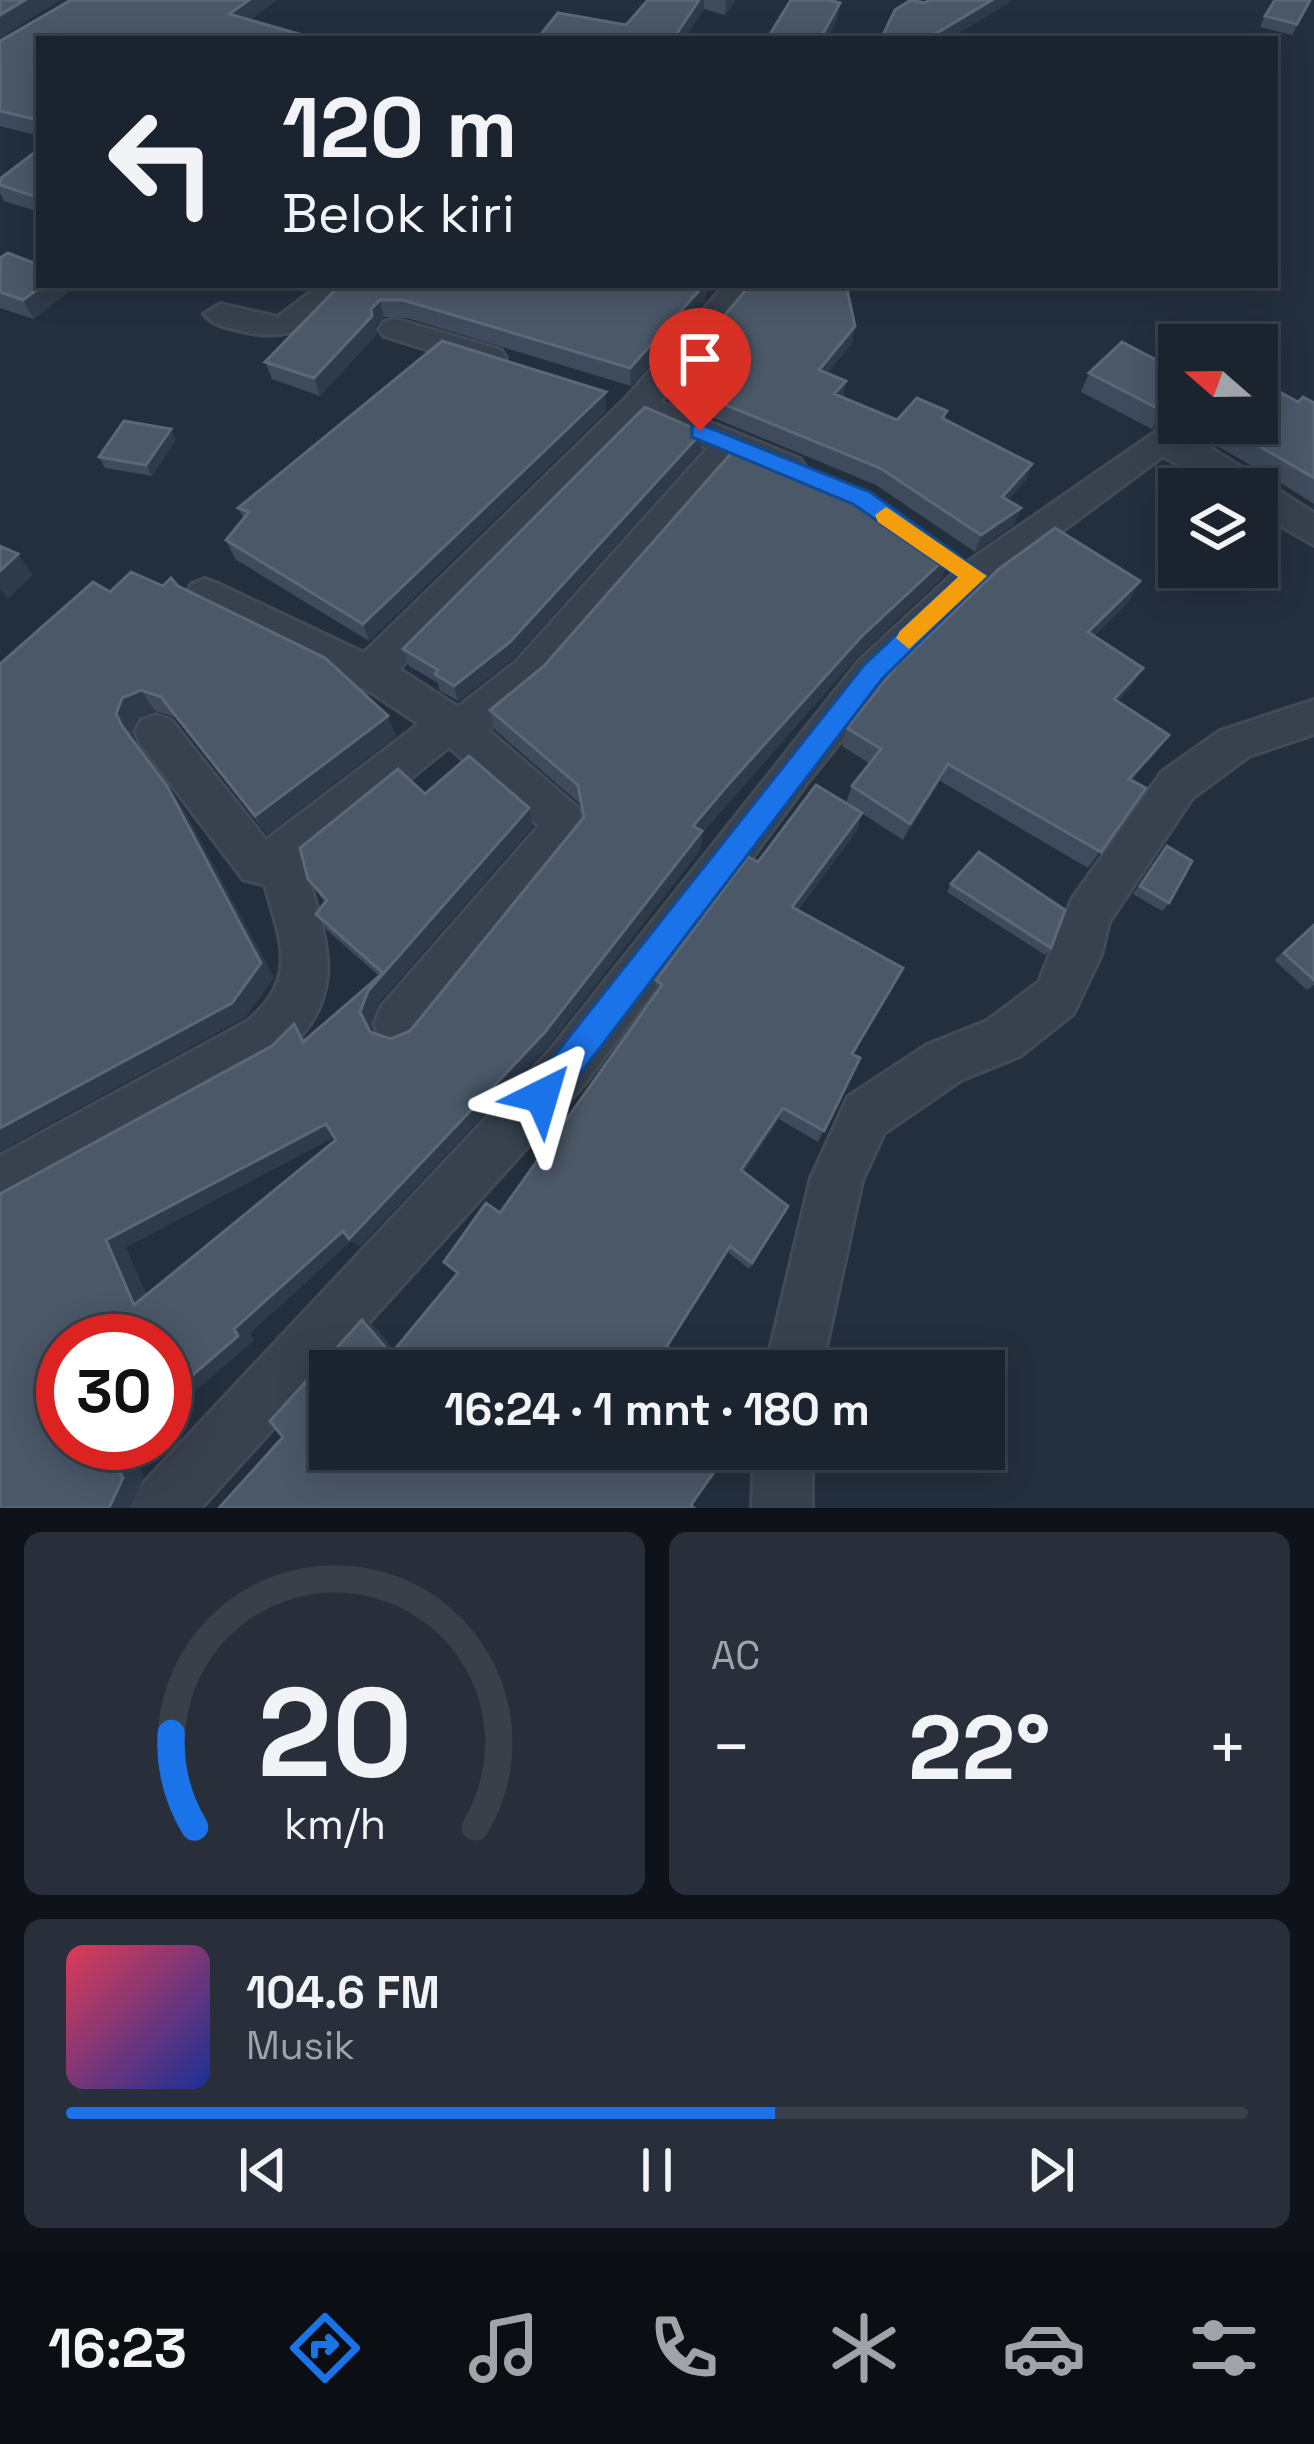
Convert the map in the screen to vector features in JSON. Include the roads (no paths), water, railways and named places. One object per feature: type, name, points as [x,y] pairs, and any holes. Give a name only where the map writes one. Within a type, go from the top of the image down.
[{"type":"street","points":[[220,314],[272,332],[287,328],[335,288]]},
{"type":"street","points":[[369,674],[639,405],[739,288]]},
{"type":"street","points":[[395,329],[513,365]]},
{"type":"street","points":[[597,392],[818,480]]},
{"type":"street","points":[[161,1508],[569,1065],[956,563],[1157,443],[1184,448],[1215,468]]},
{"type":"street","points":[[156,732],[256,863],[272,864],[530,673],[731,445]]},
{"type":"street","points":[[1278,508],[1314,531]]},
{"type":"street","points":[[205,594],[400,689],[562,821],[561,832],[398,1024]]},
{"type":"street","points":[[798,1350],[837,1178],[866,1114],[944,1061],[1003,1039],[1056,998],[1078,955],[1088,914],[1177,785],[1235,743],[1314,717]]},
{"type":"street","points":[[0,1185],[265,1038],[293,1016],[306,985],[304,956],[280,855]]},
{"type":"street","points":[[782,1508],[783,1470]]}]
